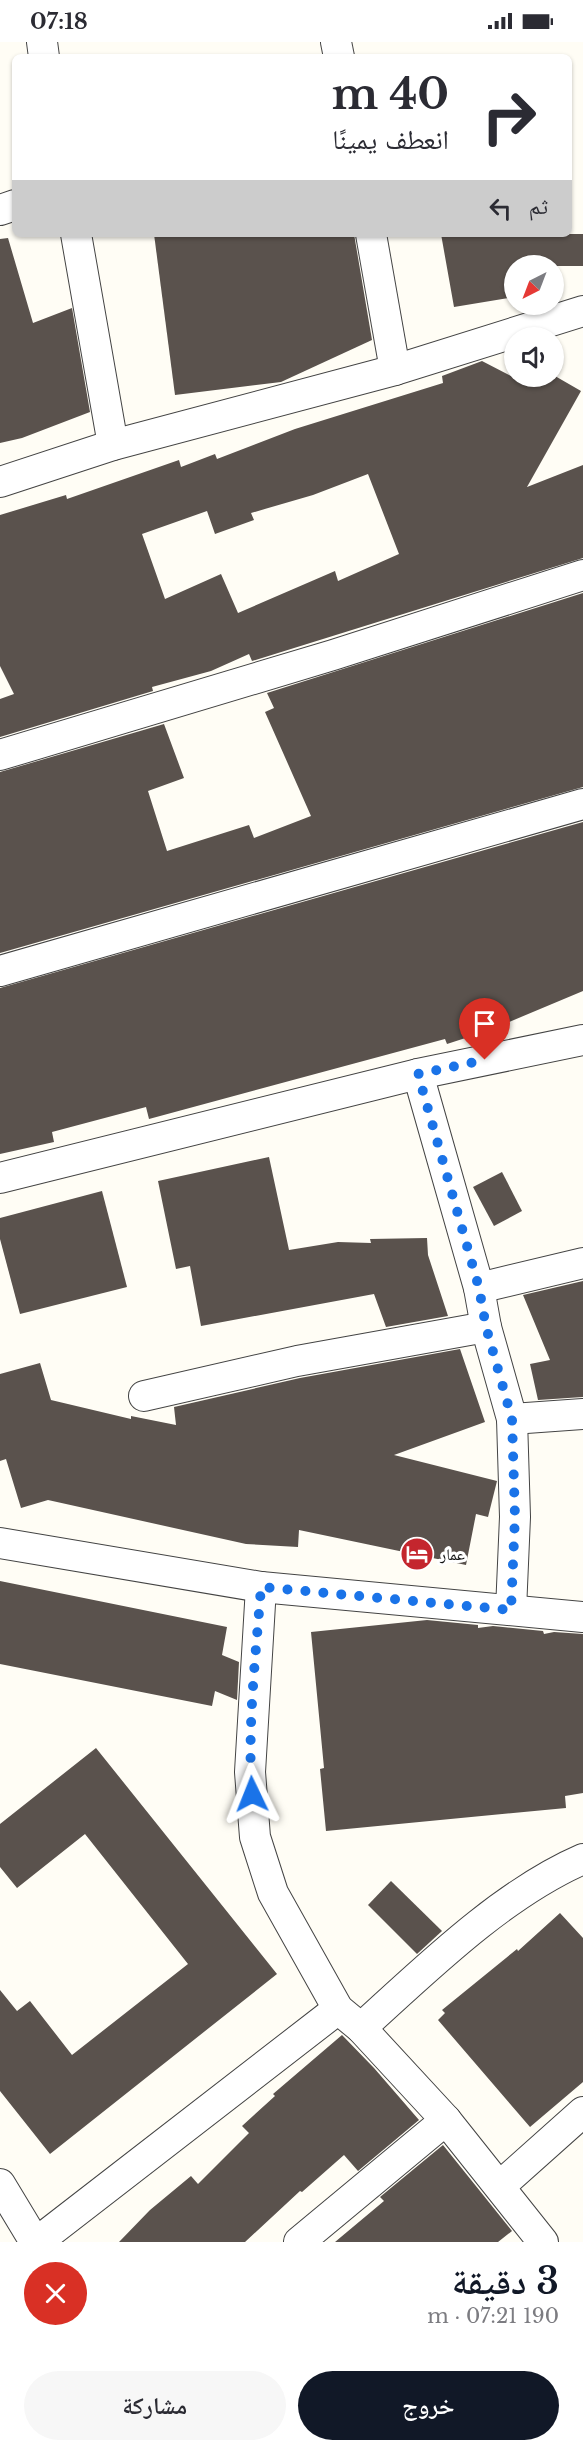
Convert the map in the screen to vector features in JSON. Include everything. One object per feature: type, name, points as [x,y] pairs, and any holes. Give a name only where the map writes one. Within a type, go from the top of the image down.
[{"type":"street","points":[[77,237],[113,445]]},
{"type":"street","points":[[371,237],[395,370]]},
{"type":"street","points":[[0,482],[113,445],[395,370],[583,311]]},
{"type":"street","points":[[0,755],[333,656],[583,575]]},
{"type":"street","points":[[0,971],[583,804]]},
{"type":"street","points":[[0,1178],[418,1074],[583,1040]]},
{"type":"street","points":[[418,1074],[479,1288],[486,1327],[512,1419],[515,1517],[511,1610]]},
{"type":"street","points":[[479,1288],[583,1263]]},
{"type":"street","points":[[144,1396],[297,1361],[486,1327]]},
{"type":"street","points":[[512,1419],[583,1414]]},
{"type":"street","points":[[0,1543],[261,1587],[583,1617]]},
{"type":"street","points":[[261,1587],[250,1773],[255,1837],[273,1893],[338,2009],[361,2028],[446,2120],[543,2242]]},
{"type":"street","points":[[361,2028],[419,1975],[493,1915],[553,1872],[583,1859]]},
{"type":"street","points":[[2,2193],[36,2242],[338,2009]]},
{"type":"street","points":[[500,2186],[583,2112]]},
{"type":"street","points":[[299,2242],[446,2120]]},
{"type":"building","points":[[572,234],[583,234],[583,266],[564,266],[564,255],[504,255],[504,299],[454,307],[442,237],[572,237]]},
{"type":"building","points":[[154,237],[355,237],[372,340],[281,382],[175,395]]},
{"type":"building","points":[[8,238],[33,323],[72,308],[90,412],[22,438],[0,443],[0,239]]},
{"type":"building","points":[[482,361],[504,372],[504,387],[564,387],[564,381],[581,391],[527,487],[583,465],[583,558],[252,661],[249,654],[211,671],[152,687],[153,691],[0,737],[0,699],[14,694],[0,666],[0,515],[66,495],[67,499],[179,460],[181,467],[215,454],[217,459],[295,429],[443,383],[442,376]],"holes":[[[368,474],[399,554],[338,581],[335,571],[238,613],[221,574],[165,599],[142,534],[207,511],[215,534],[254,520],[251,513],[313,495]]]},
{"type":"building","points":[[583,593],[583,787],[0,953],[0,772],[164,724],[184,778],[148,791],[167,851],[249,825],[254,838],[311,816],[265,712],[274,708],[267,693]]},
{"type":"building","points":[[583,822],[583,991],[490,1030],[447,1044],[445,1039],[149,1119],[146,1107],[52,1132],[54,1142],[0,1154],[0,988]]},
{"type":"building","points":[[269,1157],[289,1250],[338,1242],[371,1243],[370,1239],[427,1238],[428,1255],[448,1316],[386,1327],[374,1294],[201,1326],[190,1266],[176,1269],[158,1181]]},
{"type":"building","points":[[502,1172],[522,1211],[494,1226],[473,1187]]},
{"type":"building","points":[[102,1191],[127,1287],[20,1314],[0,1239],[0,1218]]},
{"type":"building","points":[[583,1281],[583,1397],[538,1400],[530,1364],[550,1360],[523,1295]]},
{"type":"building","points":[[460,1349],[485,1422],[394,1455],[497,1481],[488,1517],[476,1514],[466,1565],[299,1530],[298,1547],[246,1544],[48,1500],[21,1508],[6,1459],[0,1461],[0,1374],[40,1363],[51,1400],[131,1419],[131,1416],[176,1425],[174,1407],[300,1378]]},
{"type":"building","points":[[0,1581],[227,1627],[222,1655],[239,1662],[237,1700],[215,1691],[212,1706],[0,1664]]},
{"type":"building","points":[[427,1620],[478,1625],[478,1628],[493,1626],[543,1631],[544,1634],[554,1632],[583,1634],[583,1793],[565,1796],[566,1808],[326,1831],[320,1769],[324,1768],[311,1632]]},
{"type":"building","points":[[96,1748],[277,1974],[50,2154],[0,2091],[0,1990],[17,2011],[30,2001],[72,2055],[188,1964],[85,1834],[17,1888],[0,1867],[0,1824]]},
{"type":"building","points":[[391,1881],[442,1931],[417,1954],[368,1905]]},
{"type":"building","points":[[560,1913],[583,1938],[583,2082],[530,2127],[438,2020],[445,2013],[442,2010],[517,1949],[518,1951]]},
{"type":"building","points":[[342,2035],[419,2120],[358,2171],[344,2155],[302,2192],[300,2191],[245,2242],[119,2242],[150,2210],[191,2176],[198,2184],[249,2133],[242,2126],[275,2096],[273,2094]]},
{"type":"building","points":[[443,2145],[512,2231],[498,2242],[335,2242],[384,2201],[380,2197]]},
{"type":"place","name":"عمار","points":[[417,1554]]},
{"type":"route","points":[[252,1794],[250,1773],[261,1587],[511,1610],[515,1517],[512,1419],[486,1327],[479,1288],[418,1074],[485,1060]]}]
